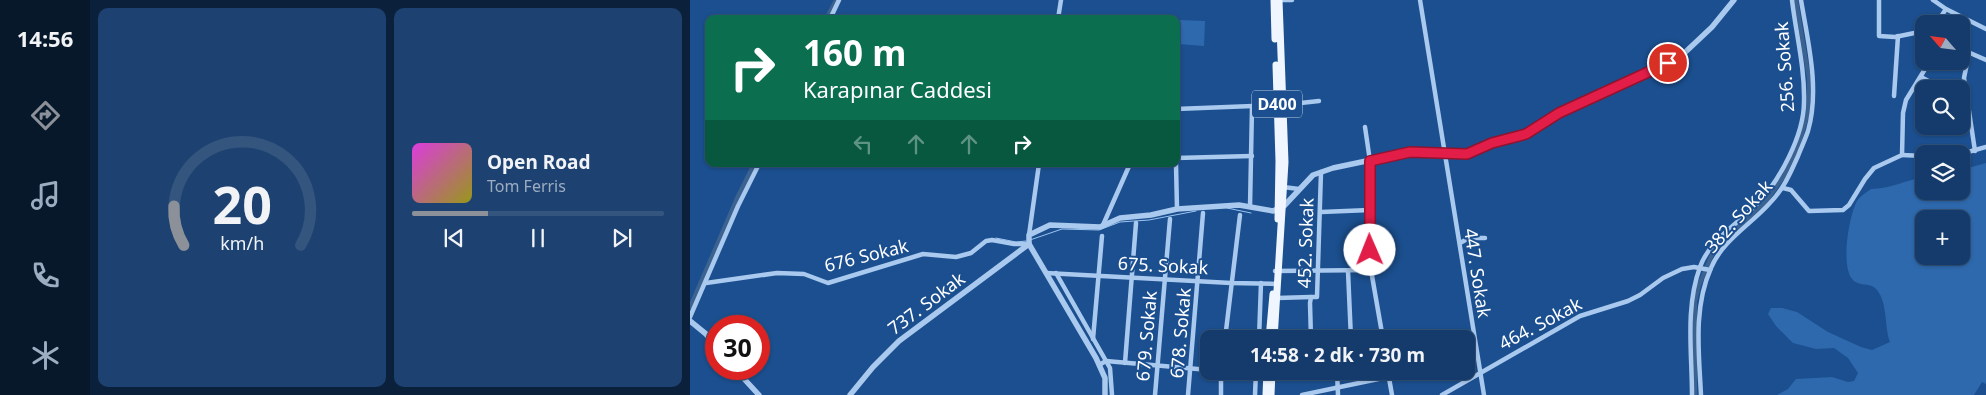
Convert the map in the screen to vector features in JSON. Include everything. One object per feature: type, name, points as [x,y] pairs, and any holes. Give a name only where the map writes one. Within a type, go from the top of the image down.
[{"type":"main road","name":"D400","points":[[1274,0],[1280,105]]},
{"type":"main road","name":"D400","points":[[1275,330],[1277,298],[1276,271],[1282,186],[1279,0]]},
{"type":"main road","name":"D400","points":[[1270,330],[1276,284]]},
{"type":"main road","points":[[1266,395],[1269,380]]},
{"type":"main road","points":[[1270,380],[1271,395]]},
{"type":"street","points":[[832,15],[839,0]]},
{"type":"street","points":[[1059,15],[1061,0]]},
{"type":"street","points":[[1279,0],[1292,0]]},
{"type":"street","name":"447. Sokak","points":[[1420,0],[1484,395]]},
{"type":"street","points":[[1281,207],[1313,175],[1321,172],[1410,152],[1445,155],[1467,154],[1492,143],[1526,134],[1559,113],[1678,58],[1707,32],[1734,0]]},
{"type":"street","name":"256. Sokak","points":[[1692,395],[1691,306],[1708,250],[1758,204],[1773,186],[1787,162],[1802,121],[1804,102],[1801,62],[1792,0]]},
{"type":"street","name":"382. Sokak","points":[[1701,395],[1700,307],[1710,269],[1726,244],[1758,216],[1783,188],[1790,176],[1807,132],[1813,92],[1811,61],[1801,0]]},
{"type":"street","points":[[1879,0],[1879,36],[1898,36],[1915,32]]},
{"type":"street","points":[[1933,0],[1946,9],[1986,29]]},
{"type":"street","points":[[1942,15],[1946,9]]},
{"type":"street","points":[[1894,96],[1898,36]]},
{"type":"street","points":[[1970,53],[1986,60]]},
{"type":"street","points":[[1902,154],[1904,107],[1906,100],[1925,70]]},
{"type":"street","points":[[1921,77],[1926,80]]},
{"type":"street","points":[[1180,109],[1252,107],[1320,101]]},
{"type":"street","points":[[1250,207],[1252,107]]},
{"type":"street","points":[[1970,124],[1976,151]]},
{"type":"street","points":[[1365,127],[1370,161],[1371,270],[1381,330]]},
{"type":"street","points":[[1970,152],[1986,147]]},
{"type":"street","points":[[1783,188],[1791,190],[1809,211],[1843,210],[1849,205],[1865,178],[1874,168],[1902,154],[1915,155]]},
{"type":"street","points":[[1180,158],[1252,156]]},
{"type":"street","points":[[690,317],[738,206],[758,167]]},
{"type":"street","points":[[1039,167],[1029,240],[1099,365],[1105,378],[1105,395]]},
{"type":"street","points":[[1103,225],[1129,167]]},
{"type":"street","points":[[1176,167],[1176,209]]},
{"type":"street","name":"452. Sokak","points":[[1311,330],[1311,298],[1318,297],[1321,172]]},
{"type":"street","points":[[1282,186],[1299,189]]},
{"type":"street","name":"737. Sokak","points":[[850,395],[873,367],[899,341],[1029,240],[1050,226],[1079,227],[1103,225],[1120,218],[1152,215],[1176,209],[1222,206],[1250,207],[1274,211],[1281,207]]},
{"type":"street","points":[[1321,212],[1370,210]]},
{"type":"street","name":"678. Sokak","points":[[1188,395],[1203,213]]},
{"type":"street","points":[[1226,330],[1240,215]]},
{"type":"street","name":"679. Sokak","points":[[1155,395],[1170,219]]},
{"type":"street","points":[[1124,363],[1136,223]]},
{"type":"street","points":[[1093,339],[1102,236]]},
{"type":"street","points":[[1460,243],[1469,238],[1485,238]]},
{"type":"street","name":"676 Sokak","points":[[706,283],[777,273],[804,274],[828,283],[923,254],[956,257],[971,253],[986,240],[1014,244],[1029,240]]},
{"type":"street","name":"464. Sokak","points":[[1442,395],[1580,316],[1628,301],[1663,278],[1682,269],[1710,269]]},
{"type":"street","points":[[1276,271],[1371,270]]},
{"type":"street","points":[[1348,271],[1351,330]]},
{"type":"street","name":"675. Sokak","points":[[1046,272],[1231,284],[1276,284]]},
{"type":"street","points":[[1056,273],[1110,368],[1112,395]]},
{"type":"street","points":[[1258,330],[1261,283]]},
{"type":"street","points":[[1277,298],[1311,298]]},
{"type":"street","points":[[690,321],[705,333]]},
{"type":"street","points":[[1099,365],[1106,361],[1200,370]]},
{"type":"street","points":[[745,380],[759,395]]},
{"type":"street","points":[[1221,380],[1221,395]]},
{"type":"street","points":[[1255,395],[1256,380]]},
{"type":"street","points":[[1338,380],[1338,395]]},
{"type":"street","points":[[1302,395],[1374,380]]},
{"type":"street","points":[[1389,380],[1392,395]]},
{"type":"shaded area","points":[[1180,20],[1205,21],[1204,46],[1180,44]]},
{"type":"shaded area","points":[[1986,163],[1986,384],[1982,382],[1974,395],[1777,395],[1788,389],[1796,379],[1832,377],[1848,382],[1854,381],[1858,373],[1848,358],[1834,348],[1816,349],[1793,343],[1776,326],[1768,314],[1771,308],[1782,308],[1797,312],[1828,332],[1861,347],[1872,350],[1890,342],[1883,302],[1875,288],[1853,280],[1849,273],[1846,253],[1851,218],[1858,199],[1871,189],[1885,188],[1915,179],[1915,200],[1970,200],[1970,167]]},
{"type":"waterway","points":[[828,15],[836,0]]},
{"type":"waterway","points":[[1695,395],[1695,302],[1699,285],[1714,250],[1767,200],[1784,176],[1799,144],[1808,113],[1809,79],[1796,0]]},
{"type":"waterway","points":[[690,307],[737,198],[752,167]]},
{"type":"waterway","points":[[1227,208],[1251,213]]},
{"type":"waterway","points":[[1030,240],[1062,229],[1099,230],[1120,222],[1149,220],[1196,211]]},
{"type":"waterway","points":[[996,238],[1016,242],[1026,241]]},
{"type":"route","points":[[1370,250],[1370,161],[1410,152],[1445,155],[1467,154],[1492,143],[1526,134],[1559,113],[1668,63]]}]
